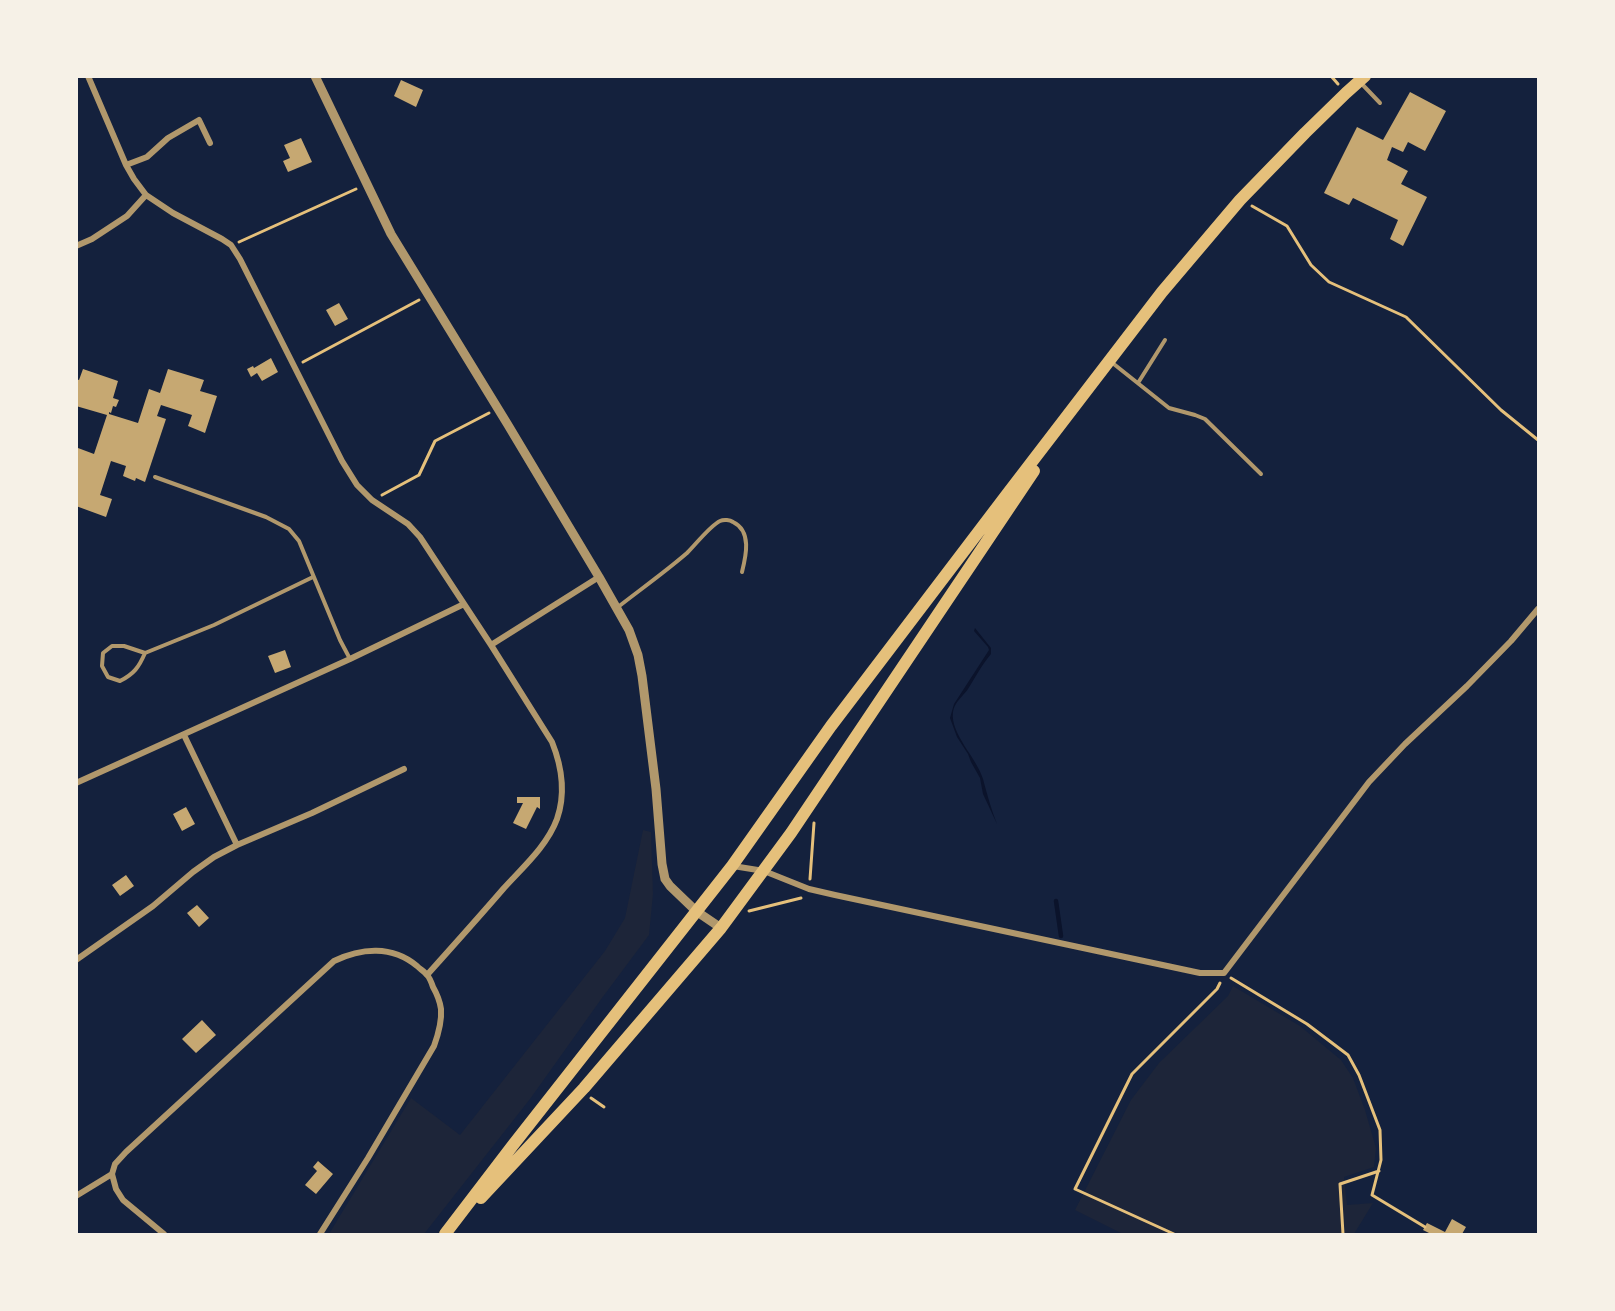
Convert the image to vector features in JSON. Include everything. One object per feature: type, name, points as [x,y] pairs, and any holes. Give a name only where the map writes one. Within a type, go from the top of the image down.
[{"type":"highway","points":[[446,1234],[732,866],[831,726],[1162,292],[1240,200],[1362,79]]},
{"type":"highway","points":[[446,1234],[584,1088],[721,928],[816,797],[1077,404]]},
{"type":"street","points":[[88,76],[134,179],[146,195],[160,206],[222,238],[231,245],[240,258],[342,461],[357,485],[372,500],[408,524],[420,537],[552,742],[562,775],[562,796],[549,836],[427,975]]},
{"type":"street","points":[[315,76],[391,234],[618,608],[634,642],[642,676],[665,879],[696,911],[721,928]]},
{"type":"street","points":[[126,165],[147,157],[168,138],[199,120],[210,143]]},
{"type":"street","points":[[76,246],[92,239],[127,216],[146,195]]},
{"type":"street","points":[[491,645],[600,576]]},
{"type":"street","points":[[76,783],[350,659],[464,604]]},
{"type":"street","points":[[732,866],[764,871],[809,889],[835,895],[1200,973],[1224,973],[1369,782],[1405,744],[1467,686],[1539,609]]},
{"type":"street","points":[[184,735],[237,845]]},
{"type":"street","points":[[76,960],[153,906],[193,872],[214,858],[237,845],[312,813],[404,769]]},
{"type":"street","points":[[164,1234],[123,1200],[116,1189],[112,1174],[115,1164],[334,961],[363,951],[393,952],[412,962],[427,975],[436,992],[441,1010],[439,1028],[434,1046],[320,1234]]},
{"type":"street","points":[[76,1196],[112,1174]]},
{"type":"lane","points":[[1362,79],[1380,103]]},
{"type":"lane","points":[[1138,383],[1165,340]]},
{"type":"lane","points":[[1110,361],[1169,408],[1195,414],[1205,419],[1261,474]]},
{"type":"lane","points":[[155,477],[266,517],[289,529],[299,541],[350,659]]},
{"type":"lane","points":[[618,608],[686,553],[720,520],[733,521],[745,536],[745,560],[742,572]]},
{"type":"lane","points":[[145,653],[124,646],[112,646],[103,653],[102,666],[108,677],[120,681],[133,675],[145,653],[214,625],[313,577]]},
{"type":"path","points":[[231,245],[366,184]]},
{"type":"path","points":[[1240,200],[1287,226],[1311,265],[1329,282],[1406,317],[1501,410],[1539,440]]},
{"type":"path","points":[[294,366],[428,295]]},
{"type":"path","points":[[372,500],[419,475],[435,441],[498,409]]},
{"type":"path","points":[[1174,1234],[1075,1189],[1132,1074],[1218,989],[1224,973],[1307,1024],[1348,1055],[1359,1075],[1380,1130],[1379,1171],[1372,1195],[1425,1227]]},
{"type":"path","points":[[590,1097],[604,1107]]},
{"type":"path","points":[[1343,1234],[1340,1184],[1379,1171]]},
{"type":"shaded area","points":[[975,628],[991,648],[991,654],[955,706],[953,720],[980,771],[997,824],[983,794],[980,778],[957,737],[950,718],[954,704],[989,650],[974,631]]},
{"type":"shaded area","points":[[643,830],[651,832],[653,894],[649,935],[530,1099],[424,1234],[329,1234],[411,1098],[460,1135],[605,951],[625,918]]},
{"type":"shaded area","points":[[1233,986],[1300,1026],[1341,1060],[1353,1078],[1376,1148],[1374,1167],[1344,1177],[1347,1205],[1373,1203],[1354,1234],[1123,1234],[1075,1210],[1131,1100],[1159,1063],[1228,996]]},
{"type":"building","points":[[401,80],[423,90],[416,107],[394,96]]},
{"type":"building","points":[[1410,92],[1446,111],[1425,151],[1408,142],[1403,152],[1392,147],[1387,160],[1408,171],[1401,184],[1427,197],[1403,246],[1390,239],[1398,220],[1353,198],[1349,205],[1324,193],[1357,127],[1383,140]]},
{"type":"building","points":[[301,138],[312,162],[288,172],[283,161],[290,158],[284,145]]},
{"type":"building","points":[[339,303],[348,319],[335,326],[326,310]]},
{"type":"building","points":[[271,358],[278,372],[262,381],[257,373],[251,377],[247,369],[253,366],[254,368]]},
{"type":"building","points":[[83,369],[118,381],[113,398],[119,400],[109,414],[138,423],[149,389],[160,393],[168,369],[204,380],[200,391],[217,396],[205,433],[188,426],[192,415],[161,405],[157,416],[166,419],[145,482],[123,476],[126,466],[111,461],[100,495],[112,499],[106,517],[76,506],[78,448],[94,454],[107,415],[76,406],[76,379],[79,380]]},
{"type":"building","points":[[285,650],[291,667],[275,673],[268,656]]},
{"type":"building","points":[[517,797],[540,797],[540,809],[537,807],[526,829],[513,823],[523,803],[517,803]]},
{"type":"building","points":[[186,807],[195,824],[182,831],[173,814]]},
{"type":"building","points":[[126,875],[134,886],[120,896],[112,885]]},
{"type":"building","points":[[197,905],[209,918],[199,927],[187,913]]},
{"type":"building","points":[[202,1020],[216,1035],[196,1053],[182,1039]]},
{"type":"building","points":[[318,1161],[333,1174],[316,1194],[305,1185],[317,1171],[313,1167]]},
{"type":"building","points":[[1452,1219],[1466,1227],[1462,1234],[1431,1234],[1423,1230],[1427,1223],[1445,1232]]},
{"type":"waterway","points":[[1056,901],[1061,936]]}]
